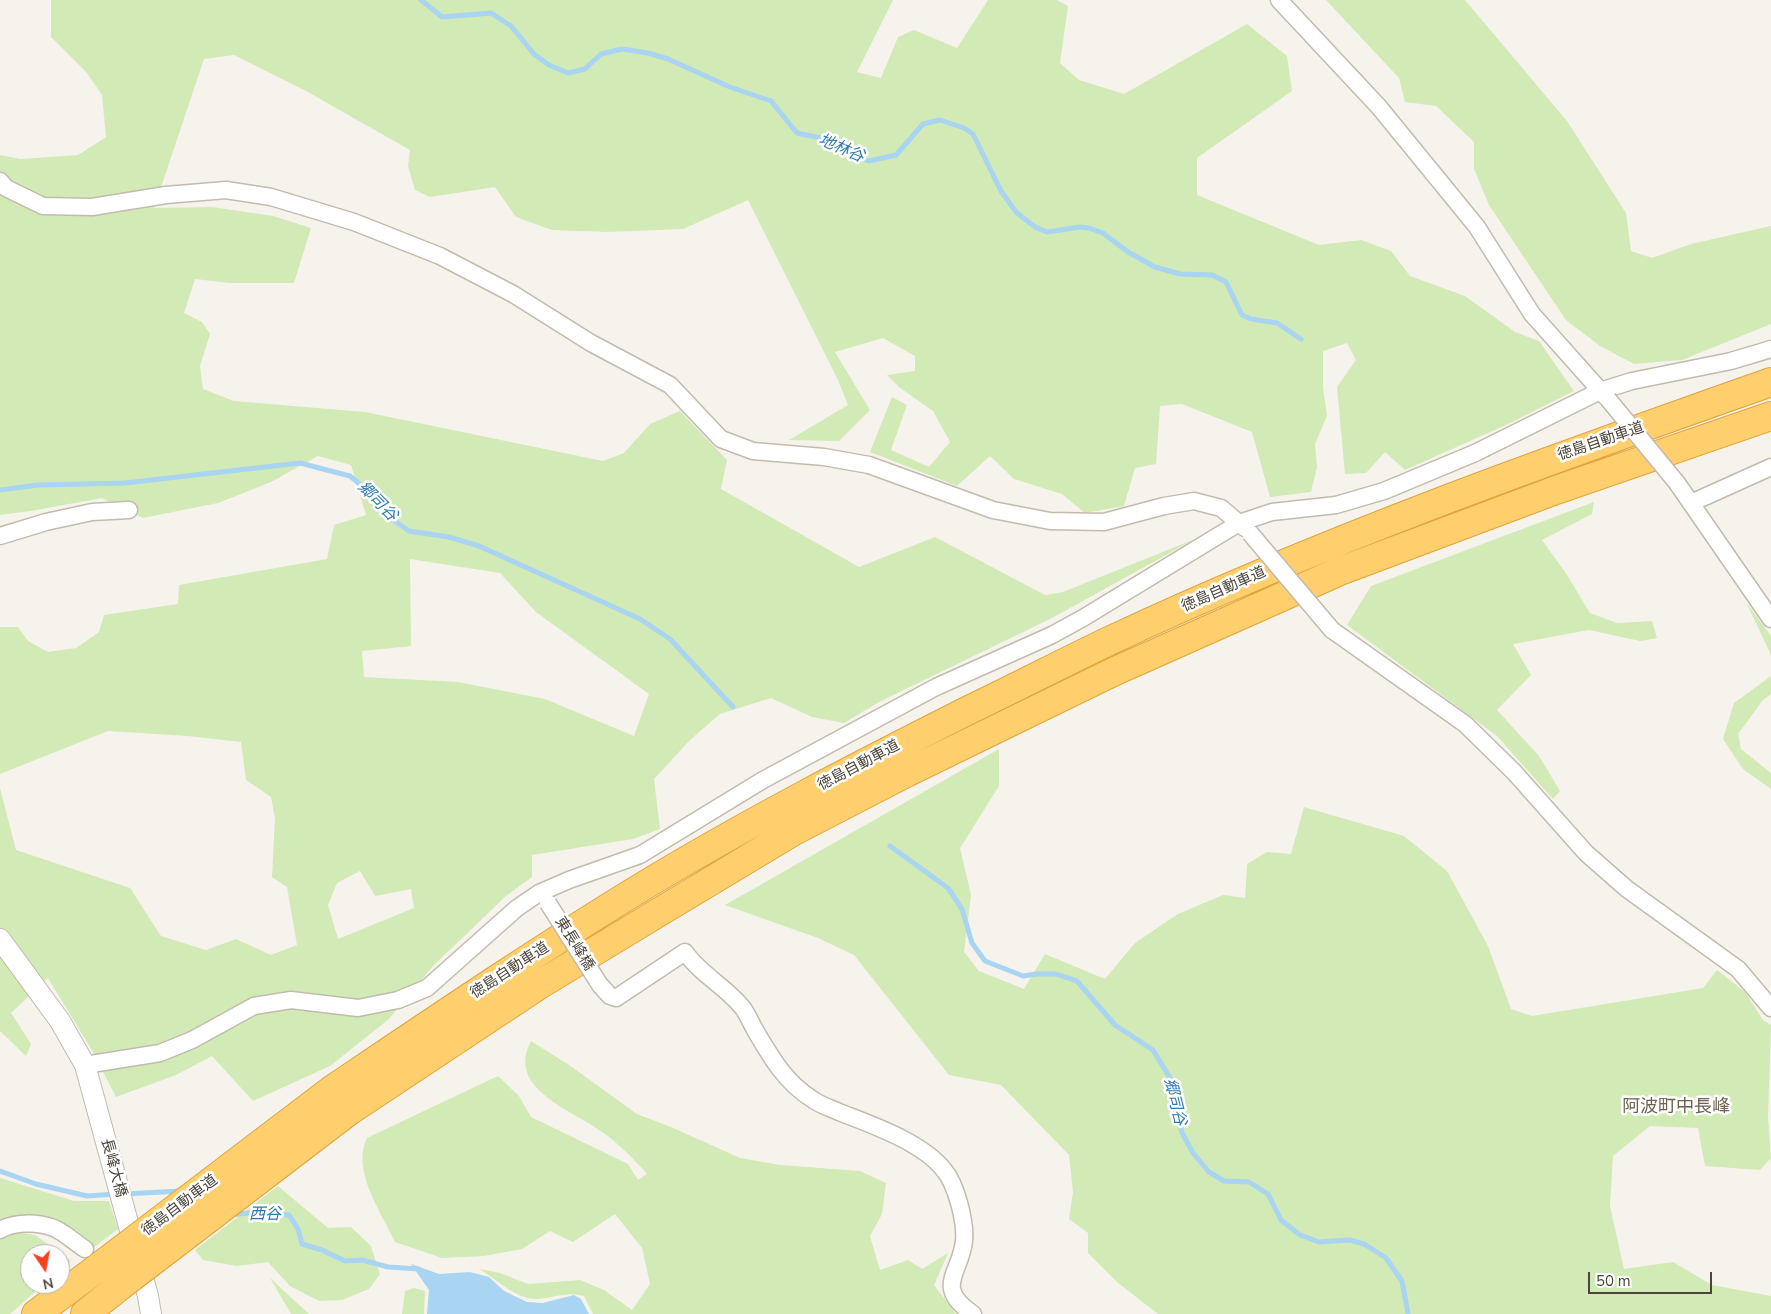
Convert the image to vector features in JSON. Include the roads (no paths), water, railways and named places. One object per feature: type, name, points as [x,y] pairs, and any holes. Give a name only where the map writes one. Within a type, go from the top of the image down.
[{"type":"highway","name":"徳島自動車道","points":[[84,1314],[120,1286],[341,1100],[524,960],[649,883],[778,809],[899,745],[1100,645],[1332,544],[1547,461],[1771,382]]},
{"type":"highway","name":"徳島自動車道","points":[[36,1314],[94,1256],[341,1100],[539,985],[794,831],[923,764],[1113,672],[1340,571],[1556,490],[1771,416]]},
{"type":"street","points":[[1279,0],[1379,106],[1477,227],[1532,314],[1604,395],[1677,483],[1771,619]]},
{"type":"street","points":[[0,181],[6,188],[42,206],[92,207],[166,195],[226,190],[271,197],[354,222],[440,256],[513,294],[591,344],[670,385],[694,413],[721,439],[753,452],[824,457],[869,465],[993,510],[1050,521],[1104,522],[1164,506],[1194,501],[1221,508],[1244,528],[1332,630],[1465,724],[1514,772],[1586,853],[1626,889],[1738,969],[1771,1008]]},
{"type":"street","points":[[88,1075],[160,1053],[192,1040],[254,1006],[291,1000],[358,1008],[398,1000],[426,988],[517,908],[543,898],[569,880],[640,855],[763,780],[936,687],[1052,635],[1272,512],[1336,505],[1384,490],[1475,453],[1632,381],[1731,361],[1771,349]]},
{"type":"street","points":[[1691,503],[1771,467]]},
{"type":"street","points":[[0,536],[46,522],[92,512],[129,510]]},
{"type":"street","name":"東長峰橋","points":[[543,898],[600,985],[610,996],[616,998],[685,952],[694,965],[742,1007],[773,1061],[792,1085],[814,1101],[884,1130],[932,1156],[953,1181],[965,1233],[964,1244],[952,1278],[953,1292],[962,1306],[973,1314]]},
{"type":"street","name":"長峰大橋","points":[[0,939],[60,1021],[88,1075],[151,1314]]},
{"type":"street","points":[[0,1230],[7,1226],[28,1223],[52,1227],[94,1256]]},
{"type":"water","points":[[411,1264],[439,1274],[470,1272],[489,1277],[504,1291],[527,1302],[543,1303],[574,1295],[581,1299],[589,1314],[427,1314],[429,1290]]},
{"type":"waterway","name":"地林谷","points":[[421,0],[442,17],[491,13],[511,26],[534,54],[549,65],[568,73],[585,69],[601,54],[622,49],[648,53],[668,59],[730,87],[771,101],[797,133],[830,140],[851,155],[869,161],[896,155],[923,124],[940,120],[964,128],[973,134],[1001,191],[1016,212],[1035,227],[1047,232],[1080,227],[1089,228],[1103,233],[1128,252],[1155,267],[1180,274],[1212,275],[1226,282],[1242,315],[1251,319],[1277,323],[1301,339]]},
{"type":"waterway","name":"郷司谷","points":[[0,490],[38,485],[125,483],[300,463],[350,476],[367,490],[392,519],[409,531],[449,537],[479,546],[640,619],[670,639],[733,707]]},
{"type":"waterway","name":"郷司谷","points":[[890,846],[948,888],[962,909],[972,943],[985,961],[1023,976],[1056,974],[1077,981],[1115,1025],[1153,1050],[1170,1078],[1182,1133],[1193,1153],[1209,1172],[1224,1181],[1249,1182],[1268,1194],[1281,1220],[1300,1235],[1319,1242],[1350,1240],[1364,1244],[1386,1258],[1402,1281],[1408,1314]]},
{"type":"waterway","name":"西谷","points":[[0,1171],[36,1184],[87,1196],[116,1194]]},
{"type":"waterway","name":"西谷","points":[[124,1194],[181,1191]]},
{"type":"waterway","name":"西谷","points":[[230,1215],[248,1213],[289,1215],[298,1229],[302,1244],[322,1250],[345,1261],[362,1260],[388,1267],[419,1269]]},
{"type":"district","name":"阿波町中長峰","points":[[1676,1108]]}]
